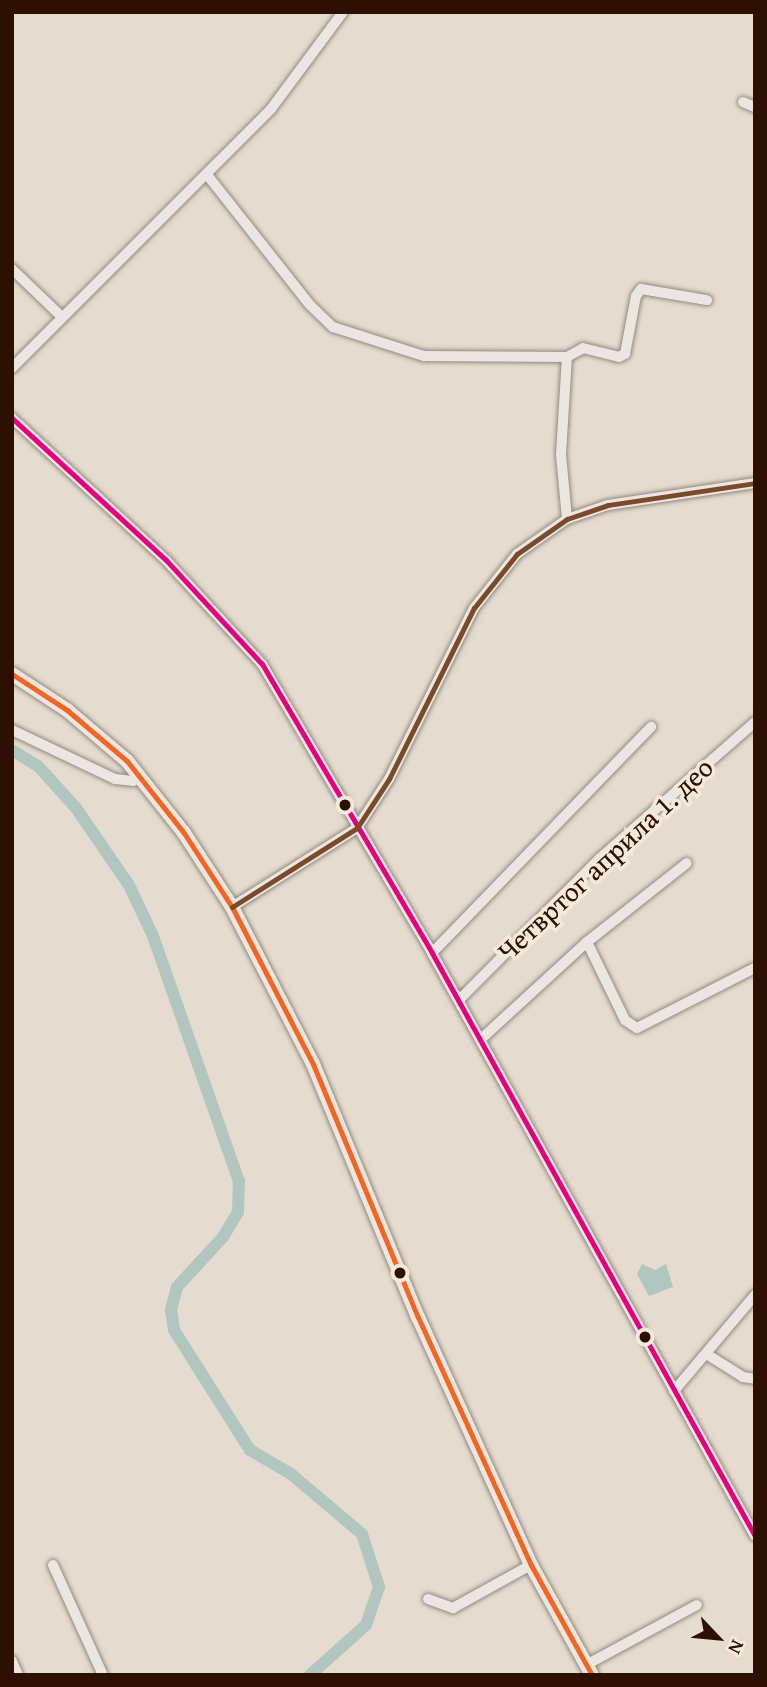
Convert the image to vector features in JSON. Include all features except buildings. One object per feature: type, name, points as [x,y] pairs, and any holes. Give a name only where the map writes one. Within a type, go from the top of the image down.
[{"type":"main road","points":[[12,674],[99,734],[141,776],[232,907],[316,1072],[418,1317],[531,1565],[589,1670]]},
{"type":"street","points":[[12,368],[61,316],[208,176],[293,82],[343,12]]},
{"type":"street","points":[[743,102],[755,107]]},
{"type":"street","points":[[208,176],[310,305],[333,327],[424,356],[567,357],[583,348],[619,357],[625,354],[636,296],[641,289],[707,300]]},
{"type":"street","points":[[12,269],[61,316]]},
{"type":"street","points":[[567,357],[561,454],[567,519]]},
{"type":"street","points":[[12,418],[166,560],[245,643],[459,1000],[674,1391],[751,1519],[755,1536]]},
{"type":"street","points":[[232,907],[357,828],[389,779],[486,588],[517,554],[567,519],[608,505],[755,483]]},
{"type":"street","name":"Четвртог априла 1. део","points":[[459,1000],[599,859],[755,722]]},
{"type":"street","points":[[432,953],[651,727]]},
{"type":"street","points":[[12,730],[116,779],[134,781],[141,776]]},
{"type":"street","points":[[480,1040],[587,943],[687,863]]},
{"type":"street","points":[[587,943],[625,1020],[637,1028],[755,968]]},
{"type":"street","points":[[674,1391],[708,1355],[755,1295]]},
{"type":"street","points":[[708,1355],[743,1377],[755,1379]]},
{"type":"street","points":[[53,1565],[103,1675]]},
{"type":"street","points":[[428,1599],[453,1608],[531,1565]]},
{"type":"street","points":[[589,1670],[697,1605]]},
{"type":"street","points":[[12,1661],[18,1675]]},
{"type":"water","points":[[642,1264],[655,1270],[666,1264],[673,1287],[649,1296],[637,1274]]},
{"type":"waterway","points":[[12,750],[38,766],[76,808],[129,885],[153,936],[239,1181],[238,1212],[223,1237],[177,1287],[171,1310],[174,1330],[250,1450],[291,1474],[362,1534],[379,1587],[366,1625],[310,1675]]},
{"type":"transit line","points":[[12,418],[166,560],[262,664],[432,953],[755,1536]]},
{"type":"transit line","points":[[232,907],[357,828],[389,779],[474,608],[517,554],[567,519],[608,505],[755,483]]},
{"type":"transit line","points":[[12,674],[67,710],[127,761],[184,833],[232,907],[313,1064],[418,1317],[531,1565],[592,1675]]}]
